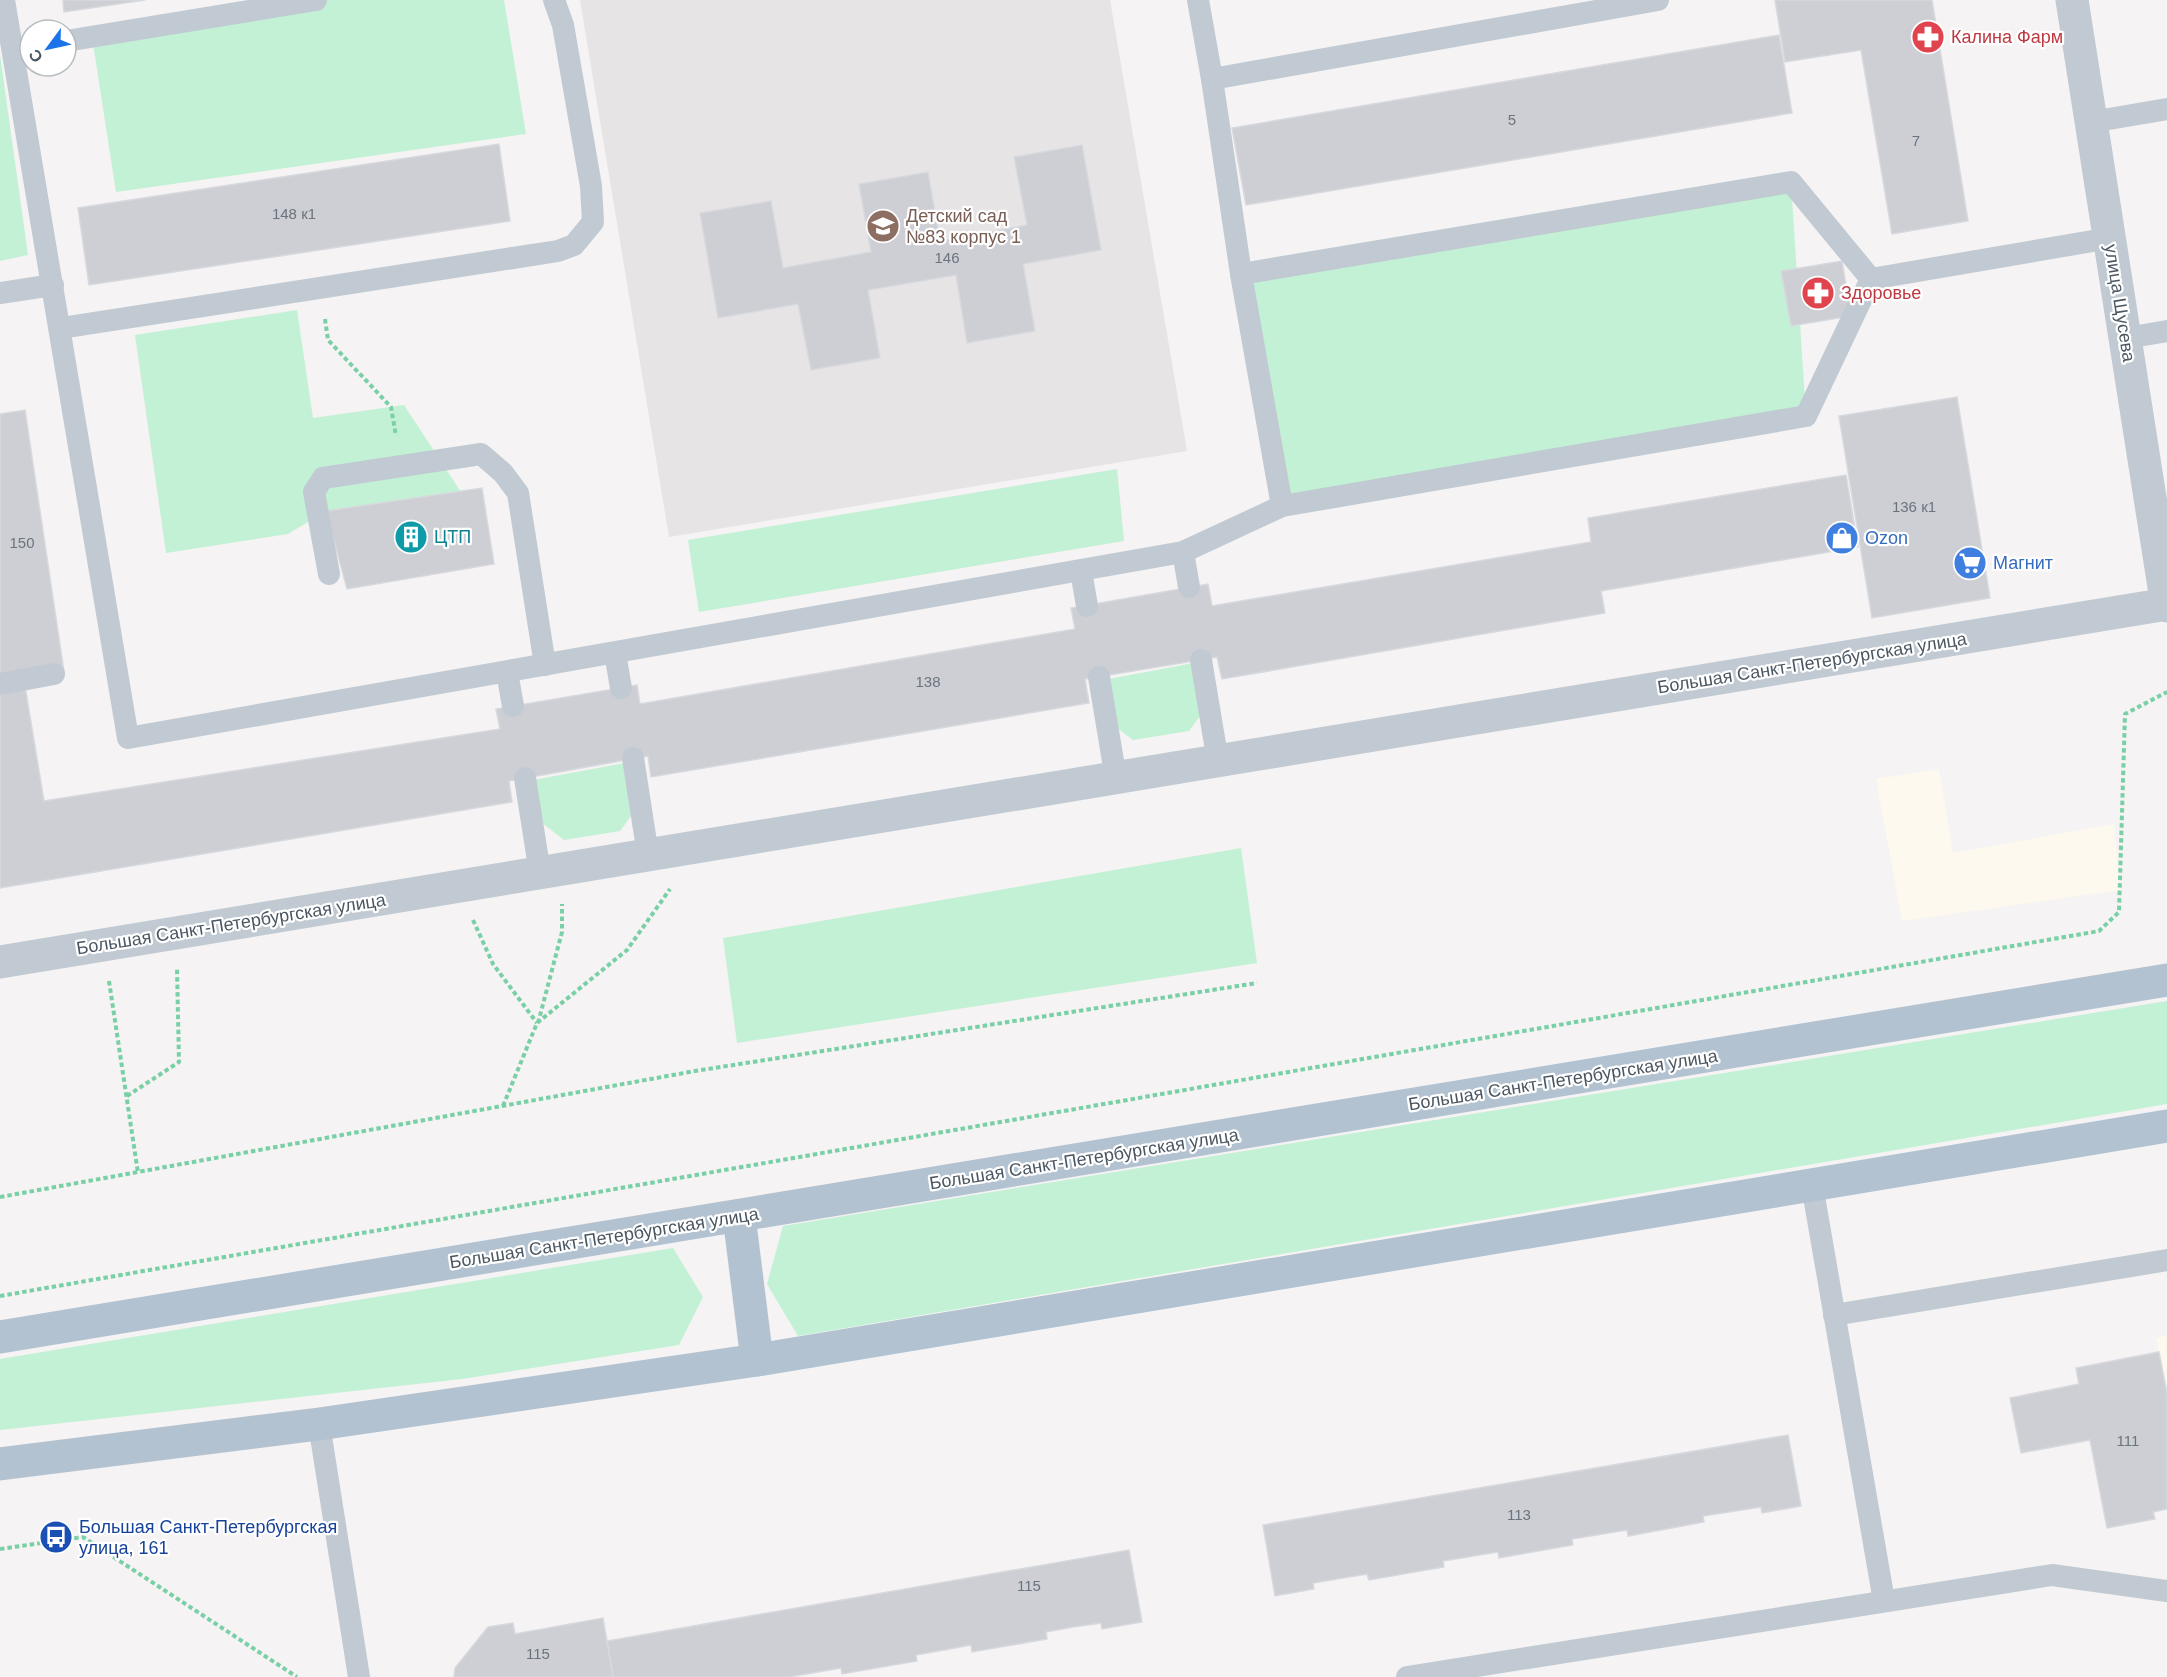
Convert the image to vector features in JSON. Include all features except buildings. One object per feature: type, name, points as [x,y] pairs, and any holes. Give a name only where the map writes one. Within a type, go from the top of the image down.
[{"type":"main road","name":"Большая Санкт-Петербургская улица","points":[[0,1337],[2167,980]]},
{"type":"main road","points":[[0,1464],[319,1424],[757,1360],[2167,1126]]},
{"type":"main road","points":[[739,1216],[757,1360]]},
{"type":"street","name":"улица Щусева","points":[[2072,0],[2126,338],[2157,475],[2167,605]]},
{"type":"street","name":"Большая Санкт-Петербургская улица","points":[[0,962],[2167,605]]},
{"type":"lane","points":[[4,0],[18,38]]},
{"type":"lane","points":[[78,39],[316,0]]},
{"type":"lane","points":[[61,328],[558,251],[574,245],[593,222],[591,186],[563,25],[554,0]]},
{"type":"lane","points":[[1198,0],[1241,274],[1282,506]]},
{"type":"lane","points":[[1212,79],[1658,0]]},
{"type":"lane","points":[[26,78],[53,285],[128,738],[1183,552],[1282,506],[1806,416],[1871,279]]},
{"type":"lane","points":[[2091,122],[2167,109]]},
{"type":"lane","points":[[1241,274],[1791,182],[1871,279]]},
{"type":"lane","points":[[1871,279],[2110,238]]},
{"type":"lane","points":[[0,293],[53,285]]},
{"type":"lane","points":[[2126,338],[2167,331]]},
{"type":"lane","points":[[329,574],[314,492],[323,478],[481,454],[502,473],[518,493],[545,665]]},
{"type":"lane","points":[[1183,552],[1189,587]]},
{"type":"lane","points":[[1081,571],[1087,606]]},
{"type":"lane","points":[[615,653],[621,688]]},
{"type":"lane","points":[[1201,660],[1218,762]]},
{"type":"lane","points":[[507,672],[513,706]]},
{"type":"lane","points":[[0,684],[54,674]]},
{"type":"lane","points":[[1099,677],[1116,779]]},
{"type":"lane","points":[[633,758],[648,855]]},
{"type":"lane","points":[[525,778],[551,871]]},
{"type":"lane","points":[[1812,1185],[1884,1601]]},
{"type":"lane","points":[[1834,1315],[2167,1260]]},
{"type":"lane","points":[[319,1424],[359,1677]]},
{"type":"lane","points":[[1407,1677],[2052,1575],[2167,1592]]},
{"type":"path","points":[[320,288],[328,340],[391,406],[400,466]]},
{"type":"path","points":[[0,1296],[2098,931],[2119,912],[2125,714],[2167,692]]},
{"type":"path","points":[[537,1023],[627,950],[700,846]]},
{"type":"path","points":[[503,1107],[537,1023],[562,932],[551,871]]},
{"type":"path","points":[[458,886],[493,963],[537,1023]]},
{"type":"path","points":[[127,1096],[179,1062],[176,933]]},
{"type":"path","points":[[104,945],[138,1173]]},
{"type":"path","points":[[0,1197],[695,1071],[1257,983]]},
{"type":"path","points":[[0,1549],[83,1537],[297,1677]]},
{"type":"shaded area","name":"Детский сад №83 корпус 1","points":[[580,0],[1110,0],[1187,451],[669,537]]},
{"type":"shaded area","points":[[1939,769],[1953,853],[2114,824],[2120,890],[1902,921],[1876,779]]},
{"type":"shaded area","points":[[2167,1335],[2167,1393],[2156,1338]]},
{"type":"green space","points":[[324,0],[504,0],[526,134],[116,192],[92,37]]},
{"type":"green space","points":[[0,55],[28,255],[0,261]]},
{"type":"green space","points":[[1791,182],[1806,416],[1282,506],[1241,274]]},
{"type":"green space","points":[[297,310],[313,418],[404,405],[461,492],[326,511],[288,534],[166,553],[135,335]]},
{"type":"green space","points":[[1117,469],[1124,541],[699,612],[688,540]]},
{"type":"green space","points":[[1199,662],[1206,708],[1189,731],[1133,740],[1109,722],[1103,680]]},
{"type":"green space","points":[[630,762],[637,808],[620,831],[564,840],[541,822],[533,780]]},
{"type":"green space","points":[[1241,848],[1257,963],[737,1043],[723,938]]},
{"type":"green space","points":[[2167,1001],[2167,1104],[798,1336],[767,1284],[783,1226]]},
{"type":"green space","points":[[673,1248],[703,1297],[679,1345],[462,1379],[0,1430],[0,1359]]},
{"type":"place","name":"Калина Фарм","points":[[1928,37]]},
{"type":"place","name":"Детский сад №83 корпус 1","points":[[883,226]]},
{"type":"place","name":"Здоровье","points":[[1818,293]]},
{"type":"place","name":"ЦТП","points":[[411,537]]},
{"type":"place","name":"Ozon","points":[[1842,538]]},
{"type":"place","name":"Магнит","points":[[1970,563]]},
{"type":"place","name":"Большая Санкт-Петербургская улица, 161","points":[[56,1537]]}]
